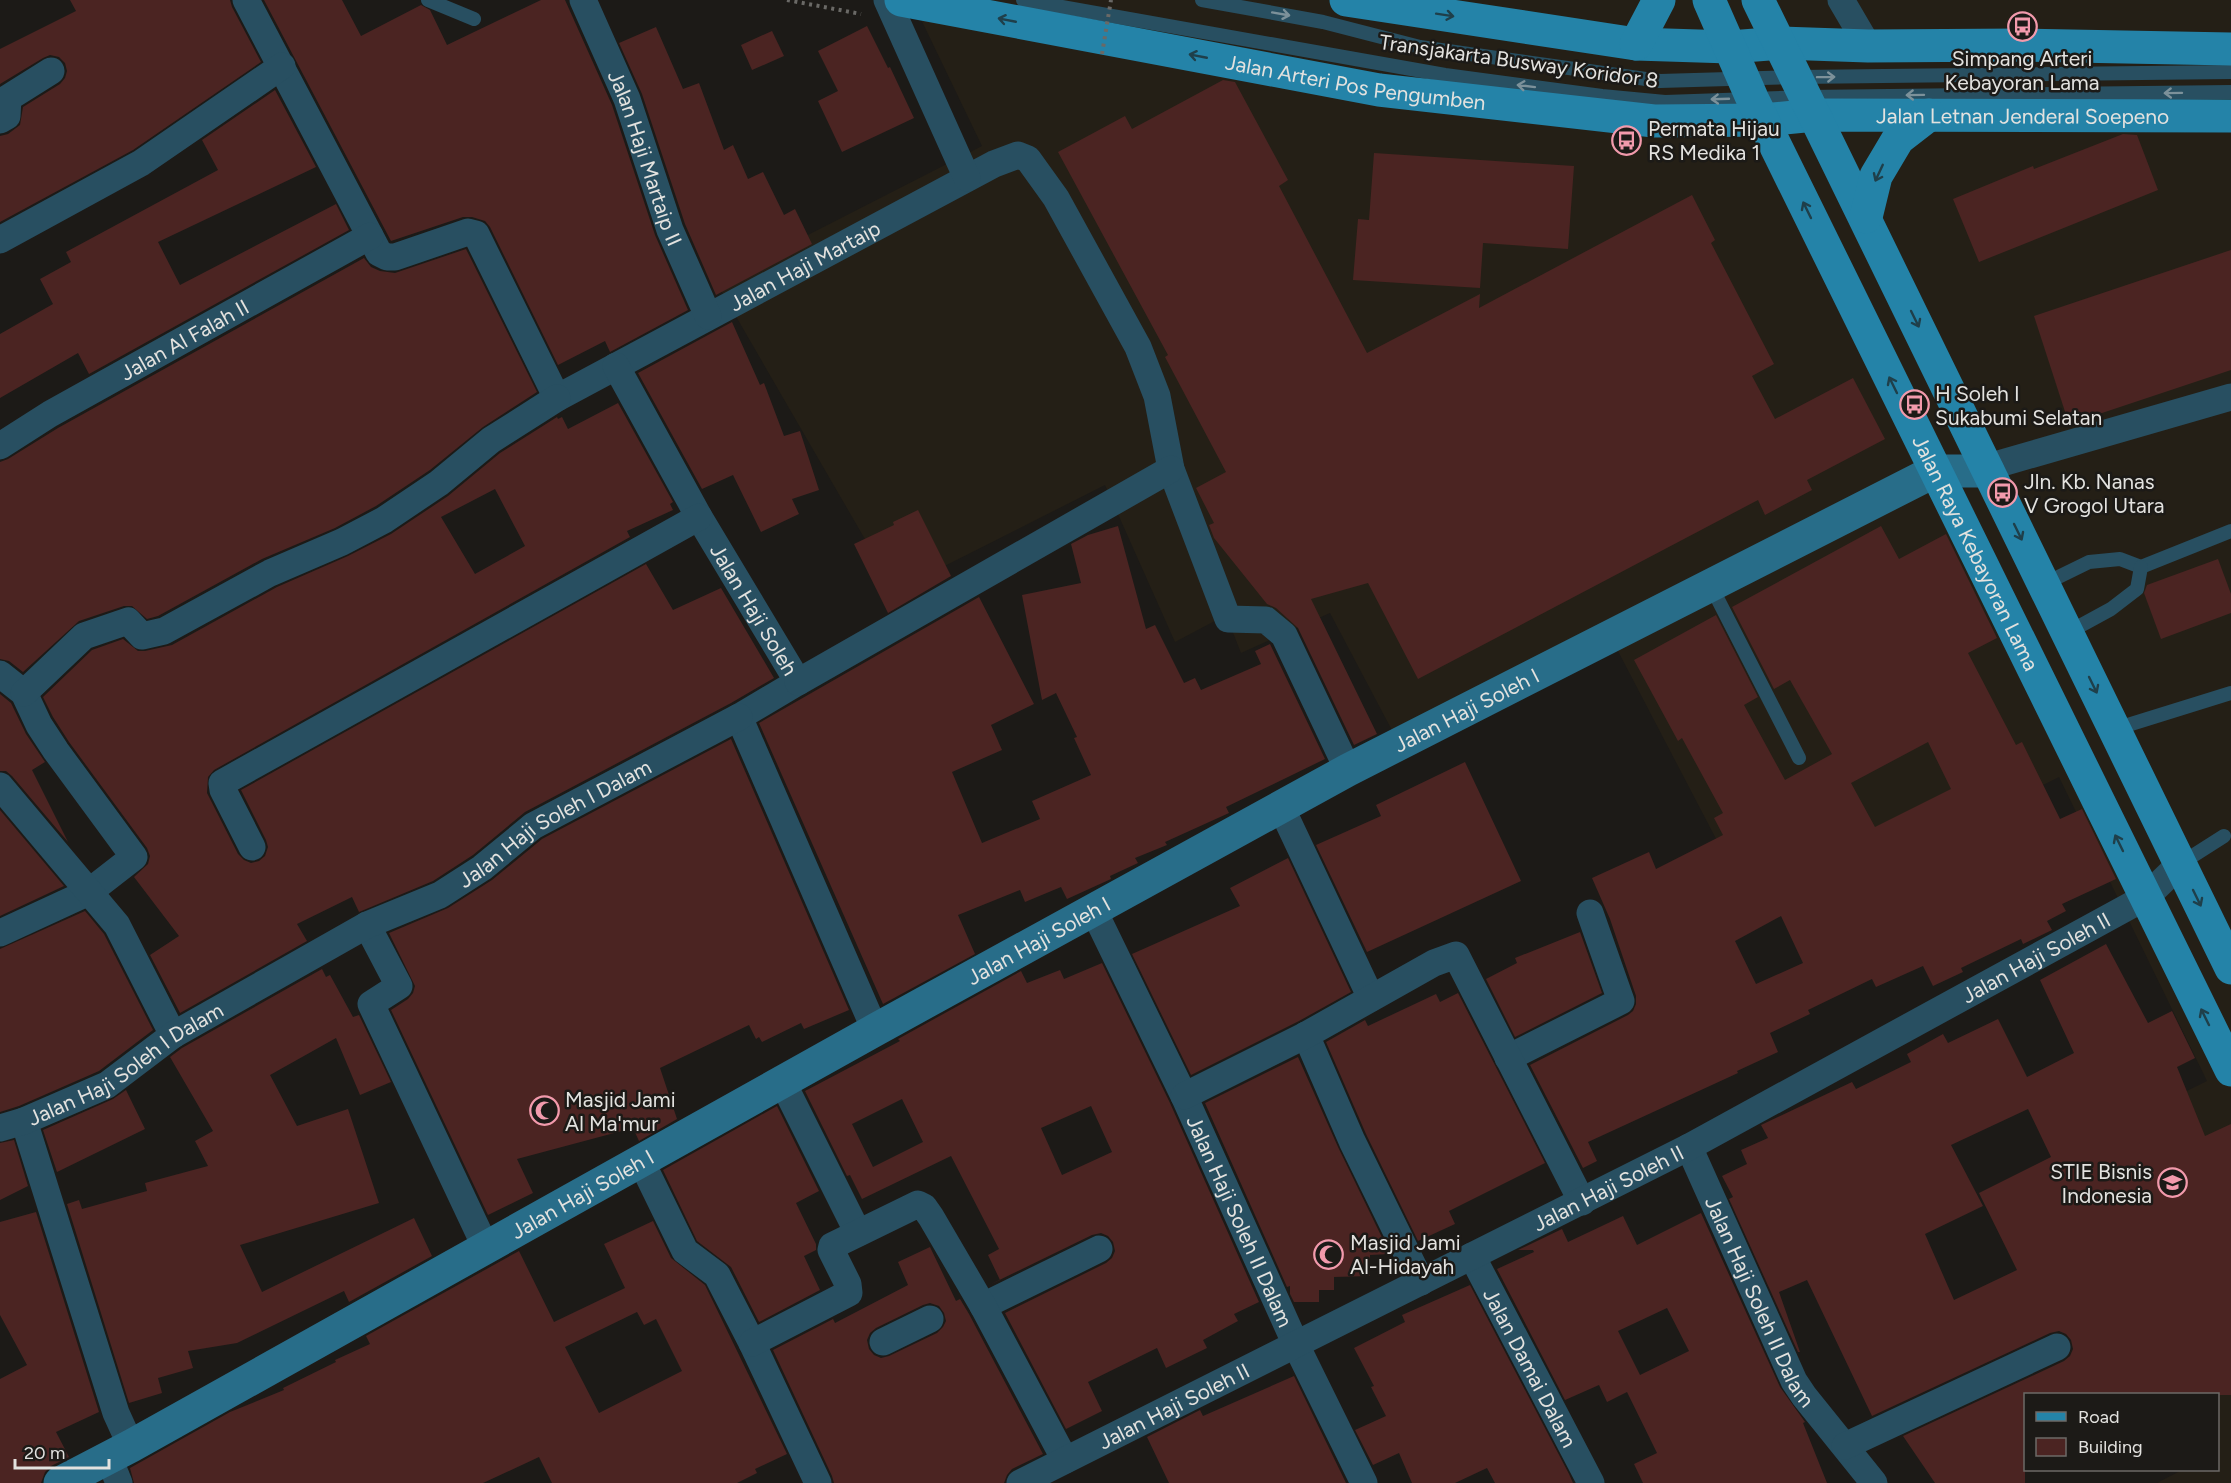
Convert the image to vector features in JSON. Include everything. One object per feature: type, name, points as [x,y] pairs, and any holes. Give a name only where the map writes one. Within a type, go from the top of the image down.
[{"type":"main road","name":"Jalan Arteri Pos Pengumben","points":[[901,0],[1380,90],[1654,121],[1753,99],[1806,96]]},
{"type":"main road","points":[[1346,0],[1636,44],[1730,47],[1781,44],[2021,45],[2231,49]]},
{"type":"main road","points":[[1636,44],[1659,0]]},
{"type":"main road","name":"Jalan Raya Kebayoran Lama","points":[[1709,0],[1753,99],[2231,1070]]},
{"type":"main road","points":[[1758,0],[2231,967]]},
{"type":"main road","name":"Jalan Letnan Jenderal Soepeno","points":[[1806,96],[1929,114],[2231,116]]},
{"type":"main road","points":[[1866,217],[1876,176],[1898,139],[1929,114]]},
{"type":"main road","points":[[1849,295],[1893,274]]},
{"type":"main road","points":[[2002,605],[2044,584]]},
{"type":"main road","points":[[2025,653],[2067,633]]},
{"type":"main road","points":[[2072,749],[2115,729]]},
{"type":"street","points":[[246,0],[379,253],[392,258],[468,232],[476,234],[557,398]]},
{"type":"street","name":"Jalan Haji Martaip II","points":[[583,0],[627,99],[670,230],[708,316]]},
{"type":"street","points":[[1841,0],[1868,46]]},
{"type":"street","points":[[877,7],[967,178]]},
{"type":"street","points":[[0,240],[141,163],[282,66]]},
{"type":"street","points":[[0,120],[7,116],[8,98],[51,71]]},
{"type":"street","name":"Jalan Haji Martaip","points":[[616,366],[994,164],[1013,156],[1023,156],[1042,176],[1056,198],[1138,347],[1157,396],[1171,469]]},
{"type":"street","name":"Jalan Al Falah II","points":[[0,446],[50,414],[370,236]]},
{"type":"street","points":[[24,693],[84,636],[128,621],[142,636],[164,631],[270,573],[342,542],[384,520],[439,483],[490,440],[557,398],[616,366]]},
{"type":"street","name":"Jalan Haji Soleh","points":[[616,366],[699,517],[798,682],[739,717]]},
{"type":"street","points":[[1988,471],[2002,463],[2231,397]]},
{"type":"street","points":[[798,682],[1171,469],[1228,619],[1266,620],[1284,635],[1348,770]]},
{"type":"street","name":"Jalan Haji Soleh I","points":[[60,1483],[120,1462],[208,1402],[252,1377],[1093,909],[1348,770],[1935,471],[1988,471]]},
{"type":"street","points":[[252,847],[223,790],[222,783],[699,517]]},
{"type":"street","points":[[0,674],[24,693],[39,725],[56,751],[134,856],[89,892],[0,933]]},
{"type":"street","points":[[739,717],[875,1030]]},
{"type":"street","name":"Jalan Haji Soleh I Dalam","points":[[120,1462],[116,1413],[12,1124],[107,1085],[173,1035],[367,925],[441,895],[482,868],[533,826],[739,717]]},
{"type":"street","points":[[0,786],[117,925],[173,1035]]},
{"type":"street","points":[[1281,807],[1371,998]]},
{"type":"street","name":"Jalan Haji Soleh II","points":[[1020,1483],[1689,1147],[2146,897],[2180,864]]},
{"type":"street","name":"Jalan Haji Soleh II Dalam","points":[[1093,909],[1184,1096],[1296,1345],[1364,1483]]},
{"type":"street","points":[[1508,1058],[1621,1001],[1590,913]]},
{"type":"street","points":[[367,925],[399,986],[371,1004],[486,1248]]},
{"type":"street","name":"Jalan Haji Soleh II Dalam","points":[[1184,1096],[1306,1035],[1434,963],[1456,955],[1582,1202]]},
{"type":"street","points":[[1306,1035],[1352,1141],[1421,1282]]},
{"type":"street","points":[[782,1082],[858,1233]]},
{"type":"street","name":"Jalan Haji Soleh II Dalam","points":[[1689,1147],[1794,1380],[1804,1396],[1874,1483]]},
{"type":"street","points":[[641,1161],[685,1251],[717,1275],[752,1342],[818,1483]]},
{"type":"street","points":[[752,1342],[849,1293],[848,1284],[831,1248],[918,1204],[924,1208],[983,1306],[1065,1460]]},
{"type":"street","points":[[983,1306],[1099,1249]]},
{"type":"street","name":"Jalan Damai Dalam","points":[[1472,1256],[1587,1481]]},
{"type":"street","points":[[883,1342],[930,1319]]},
{"type":"street","points":[[1845,1446],[2057,1347]]},
{"type":"lane","points":[[428,0],[474,19]]},
{"type":"lane","name":"Transjakarta Busway Koridor 8","points":[[1023,0],[1445,75],[1665,102],[2231,72]]},
{"type":"lane","name":"Transjakarta Busway Koridor 8","points":[[1202,0],[1323,22],[1420,47],[1660,81],[1753,99]]},
{"type":"lane","name":"Transjakarta Busway Koridor 8","points":[[1806,96],[2231,92]]},
{"type":"lane","points":[[2044,584],[2089,562],[2120,559],[2141,567],[2231,531]]},
{"type":"lane","points":[[2067,633],[2111,609],[2137,589],[2141,567]]},
{"type":"lane","points":[[1711,586],[1798,758]]},
{"type":"lane","points":[[2115,729],[2231,693]]},
{"type":"lane","points":[[2180,864],[2224,836]]},
{"type":"path","points":[[788,0],[877,7]]},
{"type":"path","points":[[1102,54],[1111,0]]},
{"type":"shaded area","points":[[922,0],[2231,0],[2231,1483],[2157,1483],[2180,1471],[2219,1471],[2219,1393],[2047,1160],[2207,1081],[2059,777],[1761,925],[1607,630],[1395,736],[1330,613],[1241,653],[1226,615],[1175,642],[1105,485],[895,591],[716,282],[982,146],[917,11]]},
{"type":"building","points":[[70,0],[230,0],[261,62],[133,150],[0,222],[0,136],[8,134],[20,125],[23,107],[60,84],[67,71],[65,63],[59,57],[50,55],[0,84],[0,49],[76,11]]},
{"type":"building","points":[[264,0],[342,0],[361,36],[421,5],[430,10],[447,45],[541,0],[565,0],[612,105],[655,235],[688,310],[610,352],[605,341],[558,365],[485,221],[463,217],[391,241]]},
{"type":"building","points":[[867,26],[888,68],[890,67],[914,118],[842,152],[818,101],[838,91],[818,51]]},
{"type":"building","points":[[656,27],[683,89],[699,83],[724,150],[733,145],[748,179],[763,172],[784,215],[795,209],[812,244],[716,295],[685,224],[642,94],[619,43]]},
{"type":"building","points":[[772,31],[784,56],[752,70],[741,45]]},
{"type":"building","points":[[1223,80],[1235,82],[1288,180],[1279,186],[1367,353],[1480,294],[1479,308],[1692,195],[1715,240],[1711,243],[1774,364],[1752,376],[1775,419],[1853,378],[1885,439],[1807,480],[1812,490],[1765,515],[1758,500],[1418,679],[1368,583],[1311,599],[1377,734],[1354,745],[1298,628],[1276,608],[1267,604],[1214,538],[1209,525],[1214,523],[1196,488],[1226,472],[1165,357],[1168,355],[1058,152],[1125,116],[1132,129]]},
{"type":"building","points":[[275,90],[316,167],[158,242],[180,285],[336,204],[349,230],[89,374],[78,353],[0,398],[0,334],[53,304],[40,279],[71,262],[66,252],[218,170],[202,140]]},
{"type":"building","points":[[2123,134],[2137,135],[2158,190],[1979,262],[1953,199],[2033,166],[2034,169]]},
{"type":"building","points":[[1374,153],[1574,166],[1568,249],[1483,243],[1480,288],[1353,280],[1358,219],[1369,220]]},
{"type":"building","points":[[466,249],[537,392],[483,427],[430,470],[376,506],[335,528],[262,559],[158,616],[147,619],[132,606],[124,606],[79,621],[23,672],[9,661],[0,659],[0,462],[364,258],[371,267],[395,273]]},
{"type":"building","points":[[2231,250],[2231,370],[2069,424],[2034,316]]},
{"type":"building","points":[[732,322],[760,385],[764,383],[784,436],[800,431],[819,490],[792,499],[799,514],[761,532],[733,475],[702,489],[638,373]]},
{"type":"building","points":[[618,403],[673,502],[670,504],[673,510],[627,531],[630,537],[214,770],[208,777],[207,793],[238,854],[251,863],[265,856],[268,847],[241,790],[646,564],[673,610],[721,588],[774,678],[525,812],[473,855],[433,881],[359,912],[352,897],[297,924],[307,941],[180,1013],[150,955],[179,936],[134,877],[148,864],[150,856],[147,848],[69,742],[43,697],[92,650],[123,639],[138,651],[172,645],[277,587],[348,556],[391,534],[448,496],[500,453],[557,417],[558,419],[562,417],[568,429]],"holes":[[[495,489],[525,546],[475,574],[441,517]]]},
{"type":"building","points":[[918,510],[951,576],[888,613],[854,544],[894,525],[893,522]]},
{"type":"building","points":[[1118,526],[1146,629],[1155,625],[1184,683],[1195,678],[1201,690],[1261,664],[1255,651],[1270,644],[1325,759],[1226,807],[1229,813],[1165,842],[1167,845],[1135,858],[1138,863],[1110,876],[1111,879],[1067,899],[1061,887],[1025,902],[1020,890],[958,915],[975,954],[883,1004],[759,723],[979,597],[1034,704],[991,725],[1002,750],[952,772],[982,843],[1040,819],[1032,801],[1091,775],[1074,738],[1077,737],[1056,693],[1042,700],[1022,595],[1081,583],[1071,544],[1088,535]]},
{"type":"building","points":[[1881,526],[1899,559],[1946,534],[1997,638],[1968,653],[2016,745],[2022,742],[2060,819],[2082,809],[2116,879],[2062,904],[2066,911],[2047,921],[2052,930],[2023,944],[2021,939],[1961,968],[1963,972],[1933,986],[1923,966],[1876,987],[1872,979],[1808,1010],[1810,1014],[1770,1033],[1778,1052],[1737,1071],[1738,1073],[1588,1142],[1597,1161],[1583,1168],[1530,1065],[1628,1015],[1636,1004],[1636,996],[1610,919],[1592,878],[1649,852],[1656,869],[1723,835],[1714,818],[1723,813],[1682,738],[1678,741],[1634,660],[1716,615],[1758,697],[1744,705],[1785,780],[1832,754],[1790,680],[1774,689],[1732,607]],"holes":[[[1928,742],[1951,789],[1875,827],[1851,783]],[[1781,916],[1803,963],[1756,984],[1735,941]]]},
{"type":"building","points":[[2218,559],[2231,594],[2231,613],[2161,639],[2144,593],[2147,585]]},
{"type":"building","points":[[0,694],[11,703],[26,734],[45,762],[32,770],[68,842],[12,776],[6,771],[0,771]]},
{"type":"building","points":[[731,739],[849,1010],[804,1029],[801,1023],[762,1042],[759,1037],[756,1039],[749,1025],[660,1068],[677,1119],[639,1141],[633,1128],[517,1159],[533,1193],[488,1215],[391,1010],[408,999],[415,986],[389,933],[448,908],[492,880],[542,839]]},
{"type":"building","points":[[1465,762],[1521,881],[1367,952],[1316,845],[1381,816],[1376,805]]},
{"type":"building","points":[[0,810],[64,886],[0,916]]},
{"type":"building","points":[[1288,858],[1351,992],[1191,1075],[1132,954],[1240,906],[1230,888]]},
{"type":"building","points":[[85,911],[104,934],[153,1030],[99,1071],[0,1112],[0,949]]},
{"type":"building","points":[[1580,932],[1602,993],[1515,1037],[1486,979],[1517,963],[1515,958]]},
{"type":"building","points":[[2106,944],[2148,1023],[2172,1011],[2195,1058],[2177,1067],[2205,1136],[2231,1124],[2231,1395],[2219,1395],[2219,1393],[2024,1393],[2025,1483],[1935,1483],[1903,1436],[2064,1361],[2073,1349],[2071,1340],[2059,1331],[2050,1333],[1872,1416],[1807,1280],[1779,1292],[1800,1352],[1798,1352],[1729,1199],[1733,1197],[1722,1176],[1747,1164],[1741,1150],[1768,1138],[1761,1125],[1852,1082],[1856,1089],[1911,1062],[1907,1054],[1943,1034],[1948,1043],[1998,1019],[2027,1077],[2074,1053],[2040,980]],"holes":[[[2028,1109],[2051,1157],[1979,1193],[2017,1270],[1954,1300],[1925,1234],[1983,1206],[1951,1145]]]},
{"type":"building","points":[[1102,963],[1170,1103],[1259,1302],[1234,1314],[1238,1321],[1203,1340],[1207,1348],[1166,1368],[1157,1348],[1088,1382],[1102,1411],[1066,1429],[1005,1313],[1112,1258],[1115,1251],[1113,1242],[1108,1236],[1101,1233],[1092,1235],[1000,1280],[988,1255],[999,1249],[951,1156],[862,1199],[850,1175],[847,1176],[805,1091],[900,1041],[898,1039],[1021,971],[1027,983],[1060,970],[1064,979]],"holes":[[[902,1099],[923,1142],[873,1167],[852,1124]],[[1091,1106],[1112,1152],[1062,1175],[1041,1128]]]},
{"type":"building","points":[[322,969],[326,977],[330,975],[353,1017],[359,1015],[391,1082],[360,1095],[336,1038],[270,1075],[297,1126],[348,1109],[379,1203],[240,1245],[262,1292],[414,1218],[432,1256],[349,1302],[344,1291],[237,1343],[188,1351],[193,1368],[158,1378],[162,1393],[129,1403],[67,1204],[79,1200],[82,1209],[147,1191],[145,1183],[208,1166],[195,1141],[213,1131],[170,1057]]},
{"type":"building","points":[[1458,993],[1545,1163],[1449,1211],[1455,1224],[1418,1241],[1366,1134],[1326,1042],[1365,1020],[1368,1026],[1436,994],[1440,1002]]},
{"type":"building","points":[[1298,1057],[1338,1147],[1390,1254],[1370,1255],[1370,1276],[1334,1277],[1334,1290],[1319,1290],[1319,1302],[1294,1302],[1290,1294],[1290,1286],[1287,1287],[1205,1103]]},
{"type":"building","points":[[126,1090],[145,1129],[57,1172],[43,1130],[113,1099]]},
{"type":"building","points":[[777,1106],[819,1191],[796,1203],[816,1244],[816,1250],[804,1256],[820,1290],[759,1322],[731,1267],[697,1241],[663,1170]]},
{"type":"building","points":[[14,1140],[28,1186],[0,1200],[0,1143]]},
{"type":"building","points":[[36,1212],[99,1412],[56,1432],[69,1457],[51,1466],[45,1472],[41,1483],[0,1483],[0,1379],[27,1365],[0,1315],[0,1222]]},
{"type":"building","points":[[1701,1213],[1780,1387],[1805,1422],[1803,1423],[1827,1483],[1643,1483],[1634,1464],[1657,1453],[1627,1392],[1607,1402],[1599,1385],[1565,1400],[1497,1269],[1534,1252],[1533,1250],[1518,1250],[1562,1229],[1568,1242],[1623,1216],[1637,1245]],"holes":[[[1667,1308],[1689,1351],[1640,1375],[1618,1331]]]},
{"type":"building","points":[[653,1221],[671,1258],[705,1285],[787,1454],[755,1469],[757,1473],[737,1483],[552,1483],[539,1457],[483,1483],[134,1483],[130,1468],[230,1412],[284,1390],[283,1388],[336,1362],[335,1360],[370,1344],[366,1336],[519,1251],[554,1322],[625,1288],[604,1244]],"holes":[[[637,1312],[644,1325],[656,1319],[682,1371],[599,1413],[565,1347]]]},
{"type":"building","points":[[930,1247],[956,1301],[960,1299],[969,1314],[1043,1454],[1012,1469],[1004,1483],[834,1483],[773,1350],[833,1319],[835,1323],[908,1285],[898,1262]],"holes":[[[930,1303],[939,1306],[946,1321],[937,1333],[881,1358],[869,1349],[867,1340],[876,1328],[923,1305]]]},
{"type":"building","points":[[1470,1285],[1573,1483],[1495,1483],[1487,1468],[1455,1483],[1412,1483],[1399,1453],[1373,1465],[1355,1430],[1386,1416],[1371,1387],[1374,1386],[1354,1348],[1405,1322],[1402,1315]]},
{"type":"building","points":[[1294,1376],[1346,1483],[1169,1483],[1147,1437],[1200,1410],[1203,1416]]},
{"type":"place","name":"Simpang Arteri Kebayoran Lama","points":[[2022,27]]},
{"type":"place","name":"Permata Hijau RS Medika 1","points":[[1627,140]]},
{"type":"place","name":"H Soleh I Sukabumi Selatan","points":[[1914,405]]},
{"type":"place","name":"Jln. Kb. Nanas V Grogol Utara","points":[[2003,493]]},
{"type":"place","name":"Masjid Jami Al Ma'mur","points":[[544,1111]]},
{"type":"place","name":"STIE Bisnis Indonesia","points":[[2173,1183]]},
{"type":"place","name":"Masjid Jami Al-Hidayah","points":[[1329,1254]]}]
